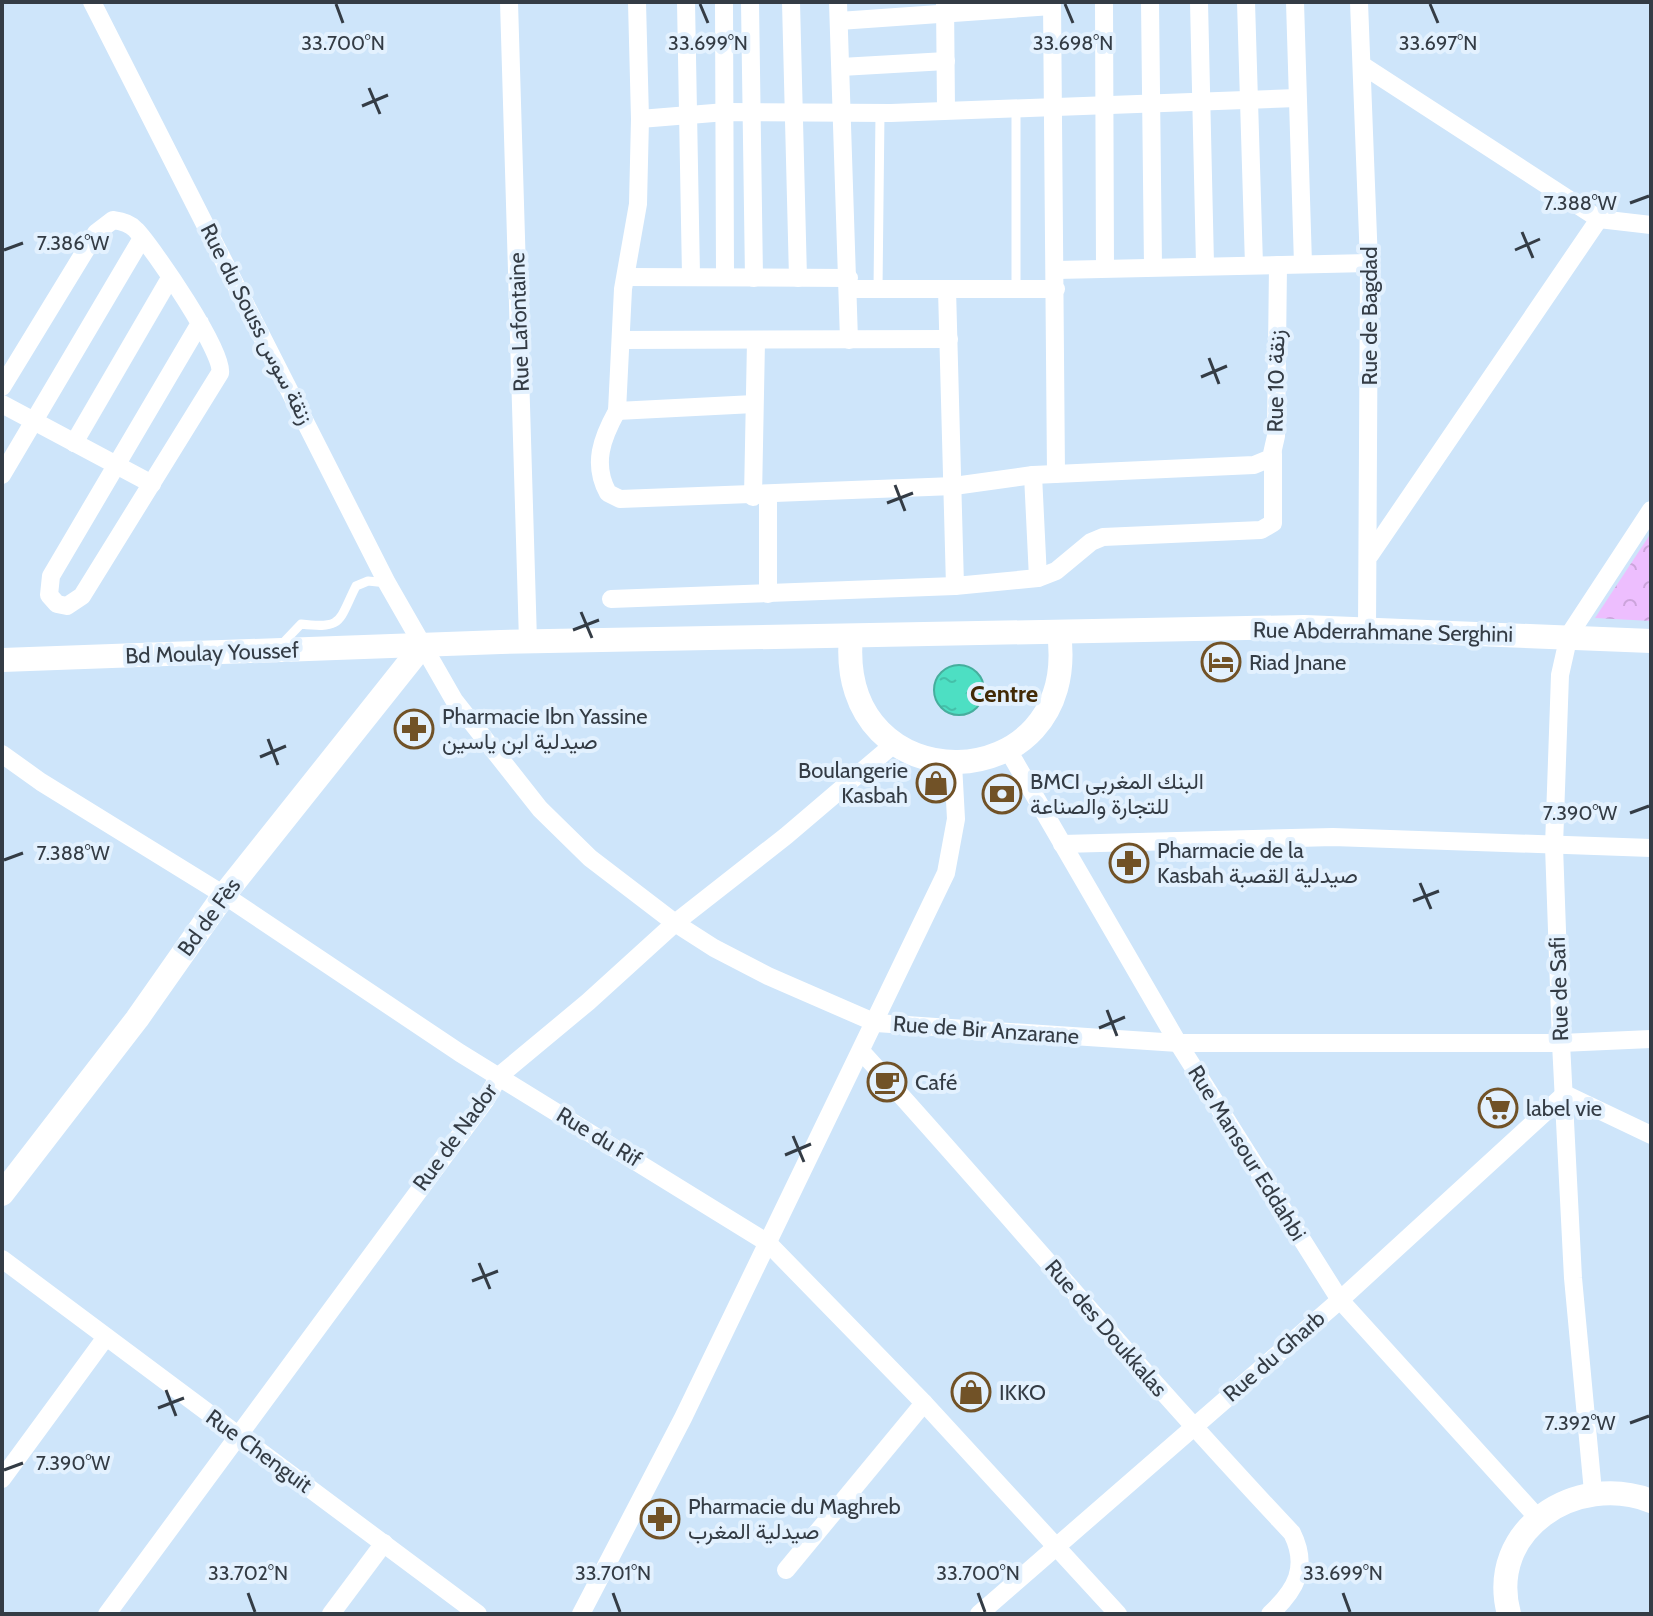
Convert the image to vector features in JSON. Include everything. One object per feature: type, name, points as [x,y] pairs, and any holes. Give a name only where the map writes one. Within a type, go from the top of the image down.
[{"type":"street","name":"Rue du Souss زنقة سوس","points":[[92,2],[387,583],[423,645]]},
{"type":"street","name":"Rue Lafontaine","points":[[509,2],[528,641]]},
{"type":"street","points":[[637,2],[640,119],[638,204],[626,277],[617,411],[754,404]]},
{"type":"street","points":[[686,2],[691,276]]},
{"type":"street","points":[[724,2],[725,276]]},
{"type":"street","points":[[750,2],[754,278]]},
{"type":"street","points":[[791,2],[798,278]]},
{"type":"street","points":[[838,2],[849,340]]},
{"type":"street","points":[[1104,2],[1105,268]]},
{"type":"street","points":[[1150,2],[1153,267]]},
{"type":"street","points":[[1199,2],[1205,264]]},
{"type":"street","points":[[1246,2],[1254,265]]},
{"type":"street","points":[[1295,2],[1303,264]]},
{"type":"street","name":"Rue de Bagdad","points":[[1359,2],[1369,263],[1370,555],[1367,630]]},
{"type":"street","points":[[839,21],[945,9],[1052,4],[1056,474]]},
{"type":"street","points":[[945,9],[946,109]]},
{"type":"street","points":[[841,67],[946,61]]},
{"type":"street","points":[[1362,65],[1599,219],[1651,225]]},
{"type":"street","points":[[640,119],[726,112],[1016,110],[1297,98]]},
{"type":"street","points":[[1370,555],[1599,219]]},
{"type":"street","points":[[2,387],[102,226],[110,221],[125,222],[142,238],[200,323],[218,353],[222,368],[82,596],[67,606],[57,604],[48,589],[51,576],[200,323]]},
{"type":"street","points":[[2,475],[142,238]]},
{"type":"street","points":[[1056,270],[1205,264],[1369,263]]},
{"type":"street","name":"Rue 10 زنقة","points":[[617,411],[600,447],[600,478],[611,495],[637,500],[954,486],[1033,475],[1263,462],[1273,454],[1278,265]]},
{"type":"street","points":[[626,277],[798,278],[878,289],[1056,289]]},
{"type":"street","points":[[74,443],[170,278]]},
{"type":"street","points":[[947,289],[955,586]]},
{"type":"street","points":[[621,340],[949,339]]},
{"type":"street","points":[[756,341],[754,404],[768,594]]},
{"type":"street","points":[[2,404],[152,484]]},
{"type":"street","points":[[611,599],[955,586],[1038,578],[1056,571],[1091,542],[1103,537],[1255,531],[1271,526],[1275,489],[1273,454]]},
{"type":"street","points":[[1033,475],[1038,578]]},
{"type":"street","name":"Rue de Safi","points":[[1593,1492],[1573,1278],[1561,1043],[1554,846],[1560,675],[1569,635],[1651,510]]},
{"type":"street","name":"Rue Abderrahmane Serghini","points":[[851,636],[1304,627],[1569,635],[1651,641]]},
{"type":"street","points":[[423,645],[851,636],[851,677],[866,714],[894,744],[932,761],[953,764],[982,761],[1008,750],[1038,725],[1053,700],[1061,672],[1059,633]]},
{"type":"street","name":"Bd Moulay Youssef","points":[[2,660],[423,645]]},
{"type":"street","name":"Bd de Fès","points":[[2,1194],[137,1019],[224,895],[423,645]]},
{"type":"street","name":"Rue de Bir Anzarane","points":[[423,645],[454,700],[540,809],[590,858],[675,923],[714,948],[768,976],[876,1023],[1178,1043],[1561,1043],[1651,1039]]},
{"type":"street","name":"Rue de Nador","points":[[107,1614],[485,1101],[499,1076],[588,1002],[675,923],[786,836],[894,744]]},
{"type":"street","name":"Rue Mansour Eddahbi","points":[[1008,750],[1178,1043],[1340,1300],[1538,1518]]},
{"type":"street","name":"Rue du Rif","points":[[2,754],[499,1076],[768,1243],[924,1403],[1118,1614]]},
{"type":"street","points":[[581,1614],[683,1418],[946,873],[956,819],[953,764]]},
{"type":"street","points":[[1062,844],[1333,837],[1651,848]]},
{"type":"street","name":"Rue des Doukkalas","points":[[861,1051],[1004,1209],[1192,1427],[1292,1533],[1301,1564],[1297,1585],[1270,1614]]},
{"type":"street","points":[[1565,1094],[1651,1135]]},
{"type":"street","name":"Rue du Gharb","points":[[979,1614],[1340,1300],[1565,1094]]},
{"type":"street","name":"Rue Chenguit","points":[[2,1259],[478,1614]]},
{"type":"street","points":[[2,1479],[106,1337]]},
{"type":"street","points":[[786,1570],[924,1403]]},
{"type":"street","points":[[1509,1614],[1507,1582],[1512,1559],[1522,1537],[1538,1518],[1564,1501],[1593,1492],[1622,1492],[1650,1501]]},
{"type":"street","points":[[331,1614],[384,1543]]},
{"type":"lane","points":[[1016,110],[1016,289]]},
{"type":"lane","points":[[878,289],[880,113]]},
{"type":"lane","points":[[276,650],[301,624],[317,628],[333,624],[343,613],[356,586],[368,581],[387,583]]},
{"type":"green space","points":[[1651,533],[1651,621],[1595,618]]},
{"type":"water","points":[[959,665],[977,672],[984,690],[977,708],[959,715],[941,708],[934,690],[941,672]]},
{"type":"place","name":"Riad Jnane","points":[[1221,662]]},
{"type":"place","name":"Pharmacie Ibn Yassine صيدلية ابن ياسين","points":[[414,729]]},
{"type":"place","name":"Boulangerie Kasbah","points":[[936,783]]},
{"type":"place","name":"BMCI البنك المغربي للتجارة والصناعة","points":[[1002,794]]},
{"type":"place","name":"Pharmacie de la Kasbah صيدلية القصبة","points":[[1129,863]]},
{"type":"place","name":"Café","points":[[887,1082]]},
{"type":"place","name":"label vie","points":[[1498,1108]]},
{"type":"place","name":"IKKO","points":[[971,1392]]},
{"type":"place","name":"Pharmacie du Maghreb صيدلية المغرب","points":[[660,1519]]},
{"type":"district","name":"Centre","points":[[1004,693]]}]
